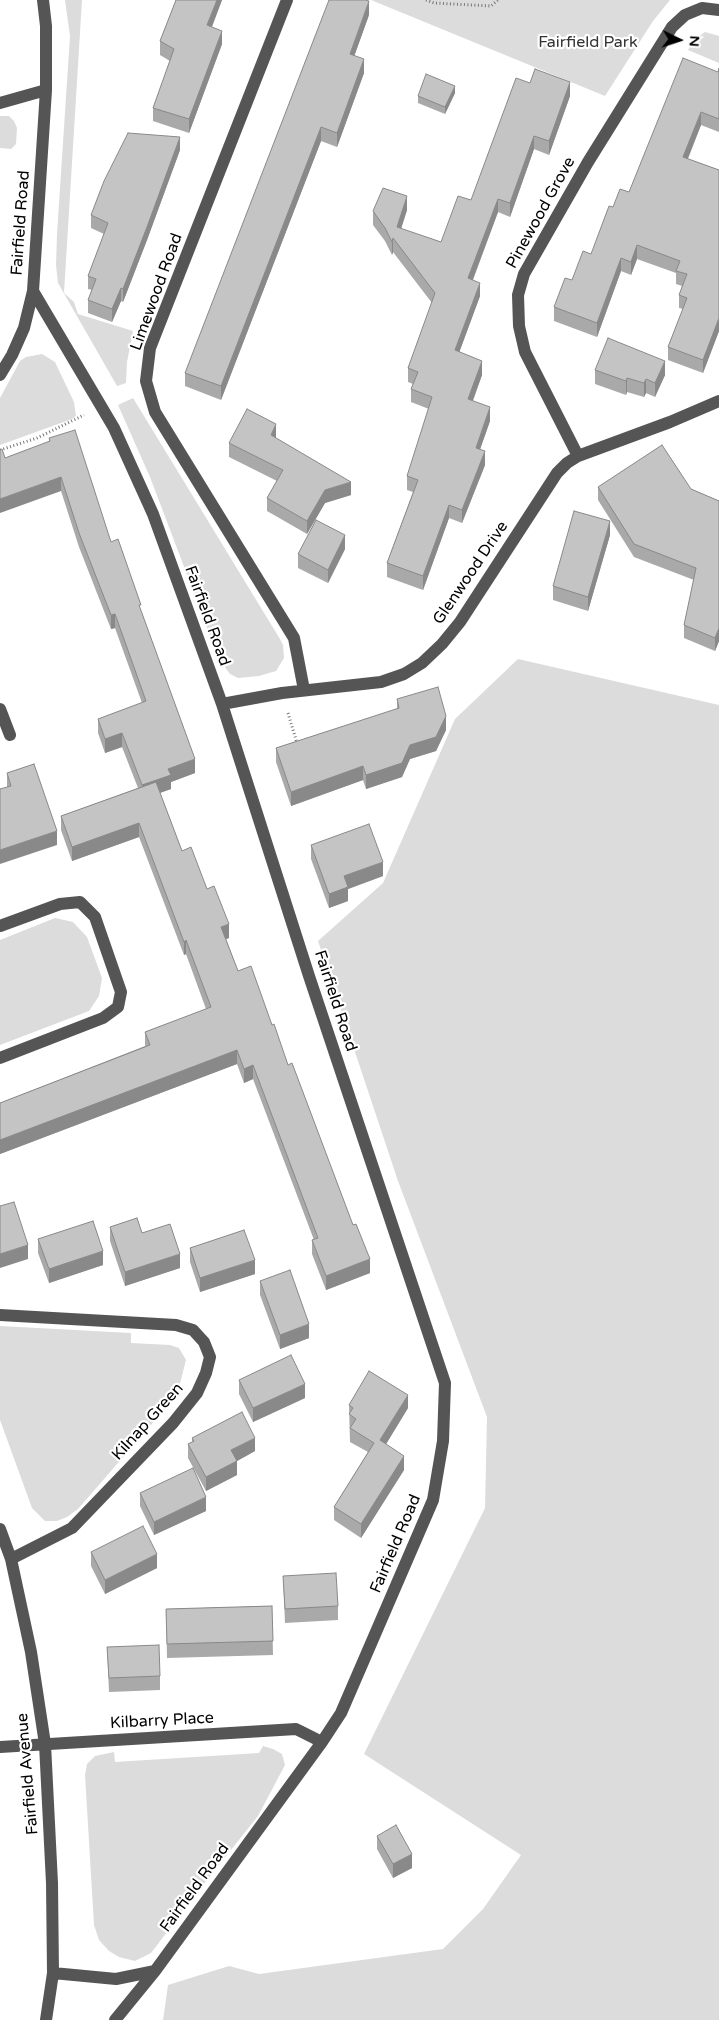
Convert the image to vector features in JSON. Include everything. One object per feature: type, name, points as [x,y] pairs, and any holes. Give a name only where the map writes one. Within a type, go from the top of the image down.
[{"type":"street","name":"Fairfield Road","points":[[43,0],[46,26],[46,90],[33,291],[118,435],[153,514],[222,704],[445,1384],[442,1441],[433,1500],[341,1713],[322,1742],[155,1971],[115,2020]]},
{"type":"street","name":"Limewood Road","points":[[286,0],[150,348],[146,381],[155,412],[294,638],[304,690]]},
{"type":"street","name":"Pinewood Grove","points":[[578,456],[525,352],[519,326],[518,295],[524,274],[588,162],[672,27],[685,14],[702,8],[719,10]]},
{"type":"street","points":[[0,103],[46,90]]},
{"type":"street","points":[[0,376],[24,328],[33,291]]},
{"type":"street","name":"Glenwood Drive","points":[[222,704],[282,692],[382,682],[404,674],[422,663],[442,644],[460,622],[557,473],[567,462],[719,401]]},
{"type":"street","points":[[0,709],[10,735]]},
{"type":"street","points":[[0,926],[60,904],[80,902],[95,917],[121,992],[118,1007],[103,1018],[0,1058]]},
{"type":"street","name":"Kilnap Green","points":[[0,1315],[176,1325],[193,1330],[204,1342],[210,1357],[206,1373],[197,1393],[174,1423],[72,1528],[10,1559]]},
{"type":"street","name":"Fairfield Avenue","points":[[0,1529],[10,1559],[31,1652],[45,1744],[52,1883],[53,1973],[46,2020]]},
{"type":"street","name":"Kilbarry Place","points":[[0,1747],[296,1729],[322,1742]]},
{"type":"street","points":[[53,1973],[116,1979],[155,1971]]},
{"type":"path","points":[[426,0],[434,3],[491,6],[498,0]]},
{"type":"path","points":[[0,450],[36,438],[82,416],[99,402]]},
{"type":"path","points":[[282,692],[298,745]]},
{"type":"green space","points":[[65,0],[82,0],[64,293],[74,302],[78,314],[133,331],[127,362],[126,383],[117,386],[58,283],[56,265],[57,234],[70,36]]},
{"type":"green space","name":"Fairfield Park","points":[[371,0],[670,0],[653,21],[605,96]]},
{"type":"green space","points":[[705,32],[719,36],[719,63],[688,50],[694,40]]},
{"type":"green space","points":[[0,116],[9,116],[17,128],[16,144],[11,149],[0,148]]},
{"type":"green space","points":[[42,354],[55,362],[74,402],[76,416],[0,445],[0,398],[20,361],[26,357]]},
{"type":"green space","points":[[133,398],[280,639],[283,645],[284,658],[276,671],[259,676],[238,678],[230,674],[219,659],[150,477],[118,405]]},
{"type":"green space","points":[[518,659],[719,705],[719,2020],[163,2020],[168,1985],[229,1966],[259,1974],[443,1949],[483,1909],[521,1855],[364,1754],[485,1508],[487,1417],[398,1181],[318,941],[383,883],[455,719]]},
{"type":"green space","points":[[55,918],[73,922],[87,937],[102,978],[99,996],[89,1011],[0,1045],[0,940]]},
{"type":"green space","points":[[0,1326],[131,1333],[131,1343],[170,1345],[179,1348],[186,1360],[177,1395],[78,1509],[57,1521],[45,1521],[32,1508],[0,1420]]},
{"type":"green space","points":[[263,1746],[282,1754],[285,1765],[258,1816],[151,1953],[135,1961],[119,1957],[109,1951],[99,1940],[94,1925],[85,1775],[87,1764],[95,1756],[114,1752],[115,1762],[259,1753]]},
{"type":"building","points":[[176,0],[217,0],[207,25],[222,31],[189,119],[153,108],[174,49],[160,41]]},
{"type":"building","points":[[329,0],[369,1],[350,54],[364,59],[337,133],[321,127],[221,386],[185,373]]},
{"type":"building","points":[[683,58],[718,72],[719,68],[719,119],[701,112],[683,157],[719,170],[719,318],[703,360],[668,347],[687,298],[679,295],[687,274],[676,271],[680,261],[637,245],[631,262],[621,258],[597,323],[554,307],[565,278],[572,280],[583,251],[591,254],[609,206],[613,207],[620,189],[629,192]]},
{"type":"building","points":[[535,69],[570,82],[549,141],[534,136],[510,203],[498,199],[468,278],[480,283],[455,350],[482,361],[468,399],[490,407],[476,448],[485,451],[462,510],[449,505],[423,576],[387,563],[418,480],[407,476],[432,397],[411,389],[418,372],[408,368],[435,293],[393,238],[392,242],[373,211],[383,188],[407,196],[397,227],[441,242],[458,196],[471,200],[516,78],[530,83]]},
{"type":"building","points":[[426,74],[455,86],[445,107],[418,96]]},
{"type":"building","points":[[128,133],[180,137],[123,289],[121,288],[112,309],[88,300],[96,279],[88,276],[108,223],[91,215],[104,181]]},
{"type":"building","points":[[608,338],[665,361],[655,383],[646,379],[644,383],[627,378],[626,381],[595,370]]},
{"type":"building","points":[[247,409],[276,424],[271,435],[351,482],[325,490],[307,521],[267,498],[283,470],[229,443]]},
{"type":"building","points":[[75,430],[111,542],[118,539],[141,605],[139,605],[195,759],[168,769],[171,775],[142,785],[122,733],[105,739],[98,719],[146,701],[115,614],[111,615],[79,533],[61,477],[0,499],[0,450],[2,449],[5,458],[50,441],[49,438]]},
{"type":"building","points":[[662,445],[691,489],[719,501],[719,628],[715,638],[684,625],[696,568],[634,544],[598,487]]},
{"type":"building","points":[[574,511],[610,521],[588,597],[553,586]]},
{"type":"building","points":[[316,520],[345,535],[328,570],[298,554]]},
{"type":"building","points":[[438,687],[446,716],[436,737],[410,745],[402,763],[366,775],[363,766],[291,792],[276,748],[399,708],[397,699]]},
{"type":"building","points":[[34,764],[57,831],[0,850],[0,789],[11,786],[7,773]]},
{"type":"building","points":[[156,782],[182,851],[191,847],[207,889],[214,886],[229,924],[221,927],[238,971],[251,966],[288,1065],[292,1063],[353,1225],[356,1224],[370,1259],[326,1276],[312,1240],[318,1238],[253,1065],[244,1069],[237,1050],[0,1140],[0,1103],[150,1045],[145,1032],[211,1007],[139,823],[72,847],[61,816]]},
{"type":"building","points":[[369,824],[383,862],[344,876],[348,887],[329,894],[311,845]]},
{"type":"building","points":[[14,1202],[28,1245],[0,1254],[0,1206]]},
{"type":"building","points":[[137,1218],[142,1233],[170,1224],[180,1254],[125,1272],[110,1227]]},
{"type":"building","points":[[93,1221],[103,1251],[49,1269],[38,1239]]},
{"type":"building","points":[[244,1230],[255,1260],[200,1278],[190,1248]]},
{"type":"building","points":[[290,1270],[309,1324],[280,1335],[260,1281]]},
{"type":"building","points":[[291,1355],[305,1384],[253,1408],[239,1380]]},
{"type":"building","points":[[369,1371],[408,1395],[380,1440],[404,1456],[361,1524],[334,1507],[374,1443],[350,1428],[356,1419],[349,1414],[353,1408],[349,1405]]},
{"type":"building","points":[[242,1412],[255,1438],[231,1450],[237,1461],[206,1477],[188,1444],[194,1441],[192,1438]]},
{"type":"building","points":[[193,1468],[206,1497],[154,1522],[140,1493]]},
{"type":"building","points":[[143,1526],[157,1554],[105,1580],[91,1552]]},
{"type":"building","points":[[336,1573],[338,1606],[285,1609],[283,1576]]},
{"type":"building","points":[[272,1606],[273,1641],[167,1644],[166,1609]]},
{"type":"building","points":[[159,1645],[160,1676],[109,1678],[107,1647]]},
{"type":"building","points":[[396,1825],[412,1854],[393,1864],[377,1836]]}]
